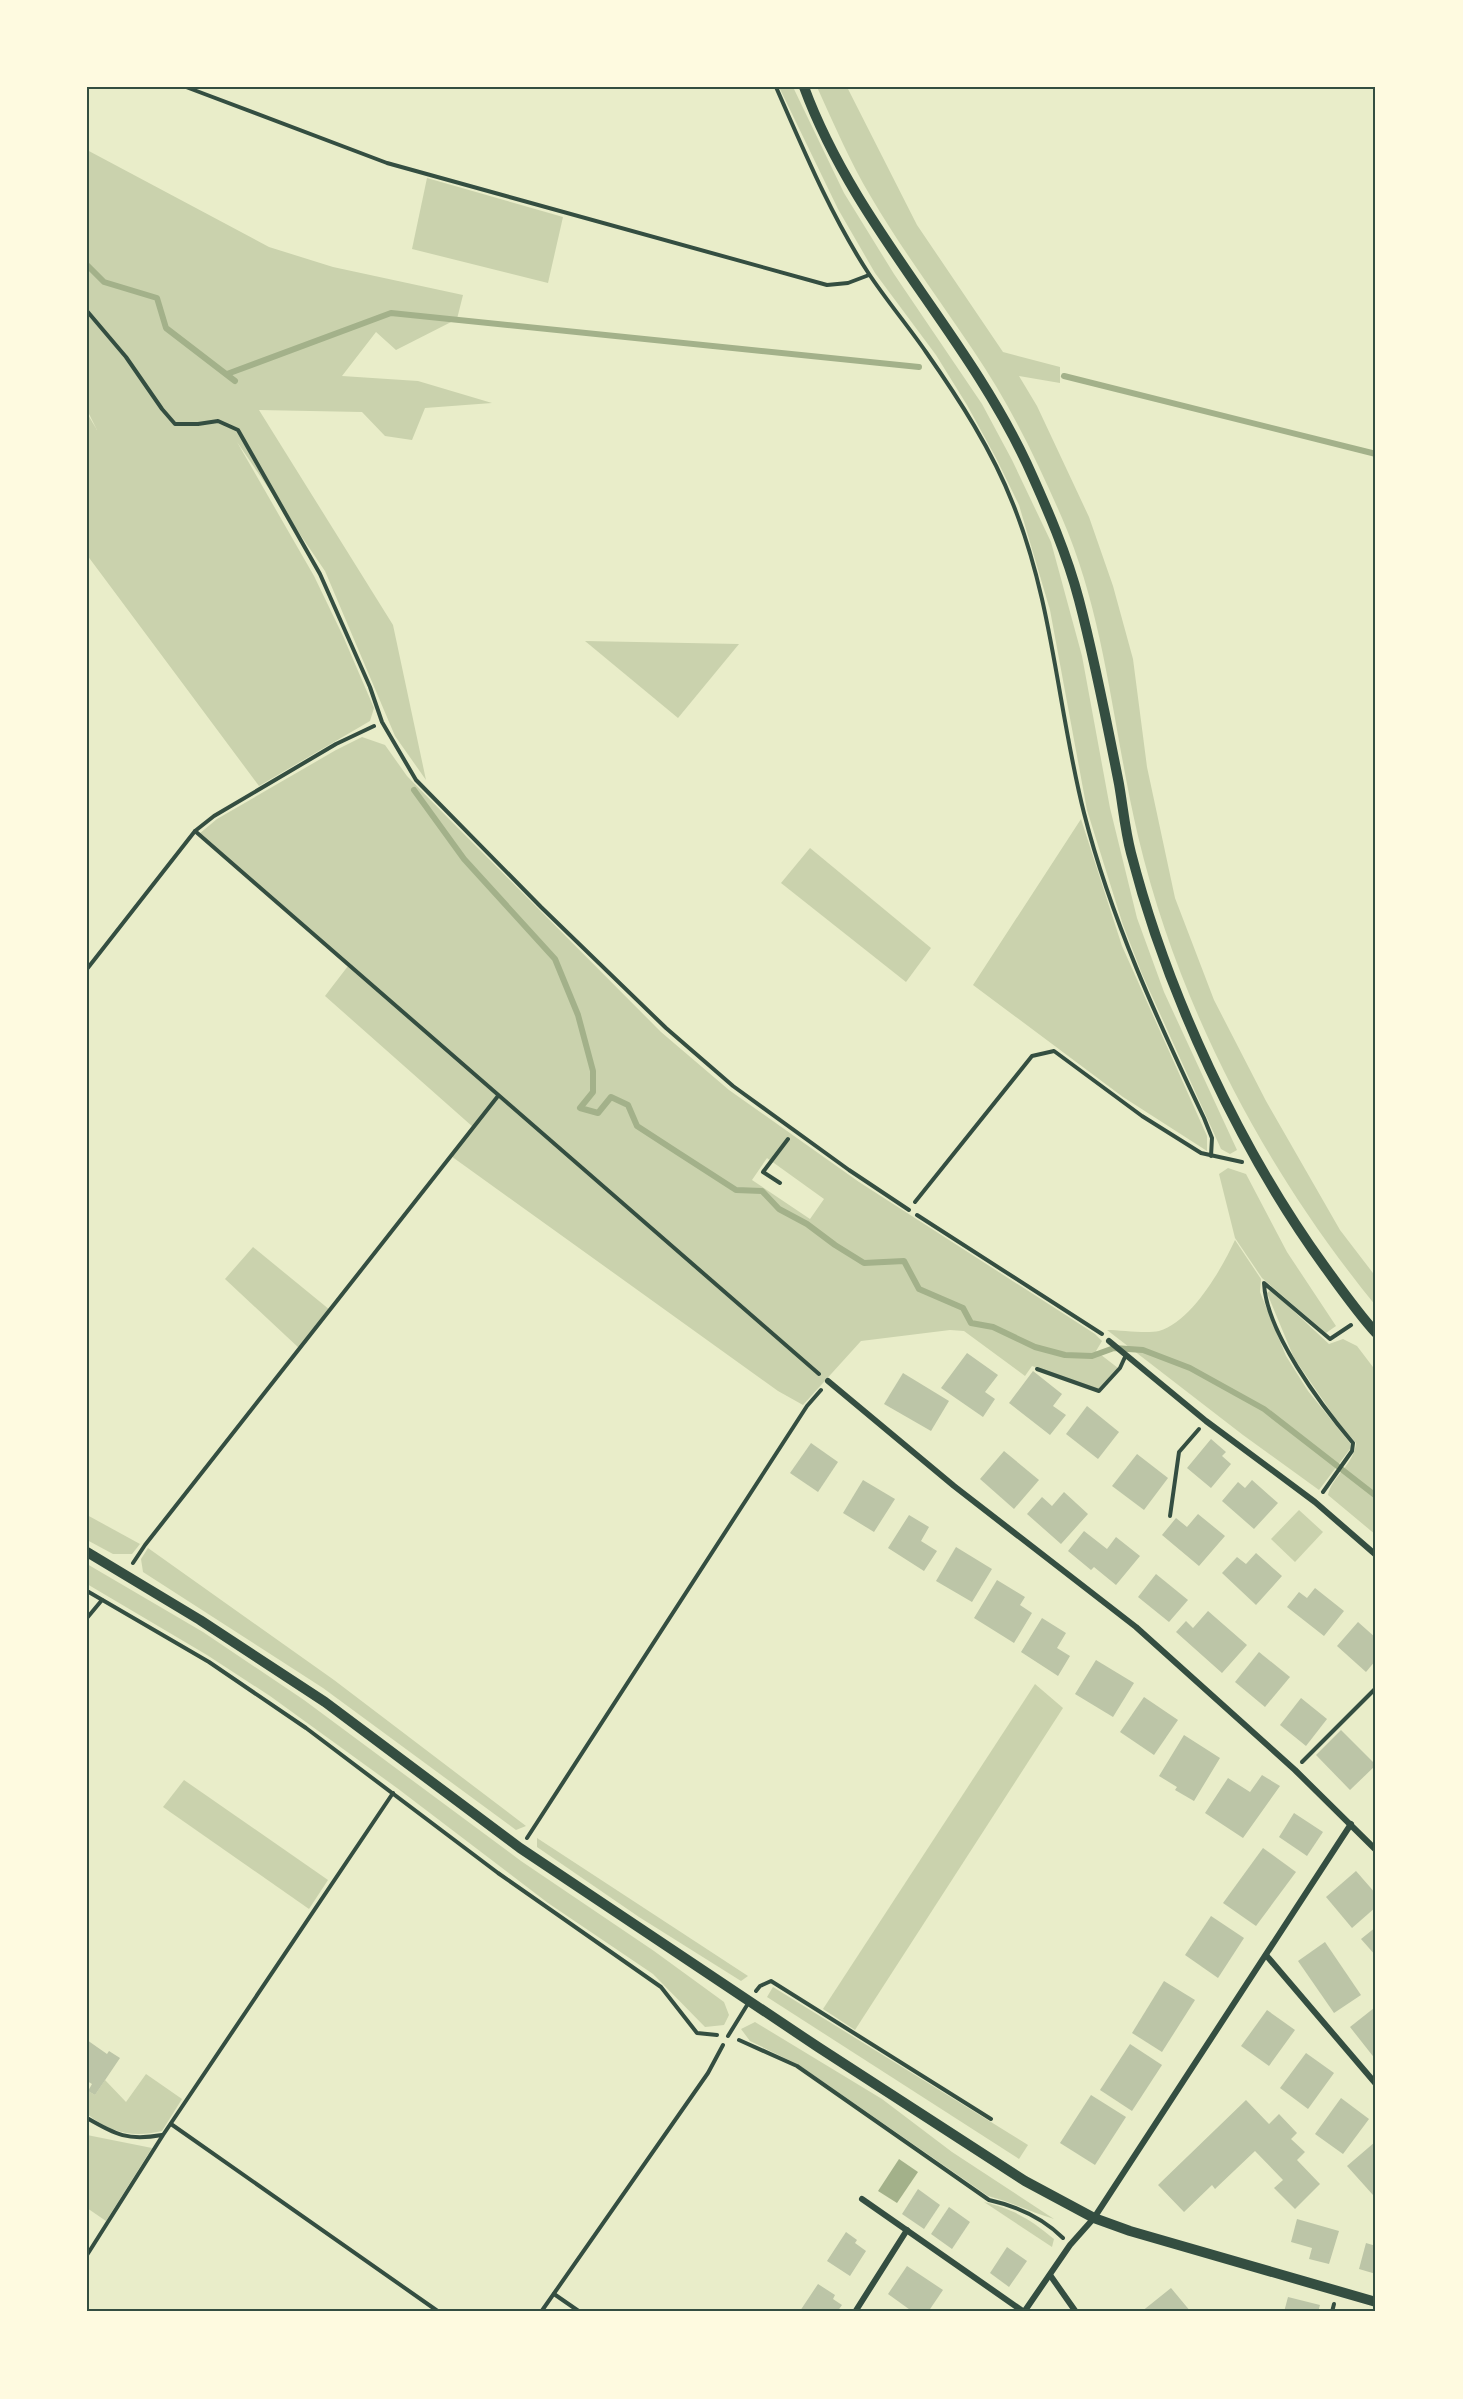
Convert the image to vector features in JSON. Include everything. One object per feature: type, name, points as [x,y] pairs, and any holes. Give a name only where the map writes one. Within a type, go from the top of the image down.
[{"type":"street","points":[[804,87],[854,192],[960,350],[997,409],[1026,462],[1059,541],[1078,598],[1120,788],[1130,850],[1150,919],[1176,990],[1207,1062],[1258,1162],[1301,1233],[1362,1318],[1376,1333]]},
{"type":"street","points":[[1108,1341],[1206,1421],[1315,1502],[1376,1555]]},
{"type":"street","points":[[828,1382],[954,1486],[1136,1627],[1295,1770],[1376,1850]]},
{"type":"street","points":[[87,1552],[126,1574],[325,1702],[520,1848],[749,2002],[1025,2181],[1094,2218],[1217,2258],[1376,2302]]},
{"type":"street","points":[[862,2199],[1024,2312],[1070,2245],[1094,2218],[1351,1824]]},
{"type":"street","points":[[1266,1955],[1376,2084]]},
{"type":"street","points":[[855,2312],[907,2230]]},
{"type":"street","points":[[1050,2275],[1076,2312]]},
{"type":"lane","points":[[87,311],[126,357],[175,424],[218,421],[238,430],[320,574],[370,687],[382,722],[416,780],[541,907],[666,1028],[733,1086],[909,1210]]},
{"type":"lane","points":[[1037,1369],[1099,1391],[1120,1368],[1125,1357]]},
{"type":"lane","points":[[728,2036],[749,2002]]},
{"type":"path","points":[[186,87],[387,163],[827,285],[848,283],[869,275]]},
{"type":"path","points":[[776,87],[834,213],[869,275],[927,353],[964,410],[995,464],[1013,503],[1034,569],[1056,667],[1084,813],[1125,944],[1212,1138],[1211,1156]]},
{"type":"path","points":[[87,969],[195,831],[214,816],[336,744],[382,722]]},
{"type":"path","points":[[195,831],[828,1382],[801,1416],[520,1848]]},
{"type":"path","points":[[1108,1341],[1098,1330],[909,1210],[1032,1056],[1054,1051],[1142,1116],[1201,1153],[1240,1162],[1258,1162]]},
{"type":"path","points":[[126,1574],[145,1545],[498,1096]]},
{"type":"path","points":[[780,1183],[764,1172],[794,1131]]},
{"type":"path","points":[[1332,1480],[1352,1451],[1353,1443],[1310,1388],[1293,1359],[1265,1298],[1264,1283],[1330,1339],[1362,1318]]},
{"type":"path","points":[[1170,1516],[1179,1452],[1206,1421]]},
{"type":"path","points":[[87,1591],[209,1662],[306,1728],[498,1874],[661,1988],[698,2033],[728,2036],[797,2066],[989,2200],[1011,2205],[1052,2227],[1070,2245]]},
{"type":"path","points":[[87,1618],[102,1600]]},
{"type":"path","points":[[1295,1770],[1376,1688]]},
{"type":"path","points":[[87,2255],[163,2135],[393,1793]]},
{"type":"path","points":[[749,2002],[760,1986],[771,1981],[991,2119]]},
{"type":"path","points":[[541,2312],[708,2073],[728,2036]]},
{"type":"path","points":[[87,2118],[117,2135],[146,2138],[163,2135]]},
{"type":"path","points":[[171,2124],[439,2312]]},
{"type":"path","points":[[554,2294],[580,2312]]},
{"type":"shaded area","points":[[779,87],[793,87],[844,193],[894,274],[982,404],[1051,542],[1082,656],[1110,808],[1137,918],[1164,992],[1237,1150],[1230,1154],[1221,1149],[1142,974],[1123,925],[1087,810],[1050,610],[1019,505],[967,405],[936,355],[875,273],[838,209]]},
{"type":"shaded area","points":[[817,87],[847,87],[917,225],[1003,352],[1060,367],[1060,383],[1019,376],[1037,406],[1089,517],[1113,586],[1133,659],[1147,767],[1175,898],[1214,1000],[1266,1101],[1340,1230],[1376,1277],[1376,1306],[1336,1254],[1263,1143],[1202,1024],[1177,963],[1155,900],[1138,836],[1099,635],[1089,595],[1077,556],[1043,475],[1022,432],[986,370],[871,197],[849,157]]},
{"type":"shaded area","points":[[87,150],[269,247],[333,267],[463,295],[457,319],[396,350],[376,332],[342,376],[418,381],[492,403],[425,408],[412,440],[385,436],[362,412],[259,410],[393,625],[426,780],[395,736],[325,571],[237,442],[314,576],[343,636],[374,708],[370,721],[259,786],[87,555],[87,413],[97,430],[87,410]]},
{"type":"shaded area","points":[[427,178],[563,217],[548,283],[412,249]]},
{"type":"shaded area","points":[[585,641],[739,644],[678,718]]},
{"type":"shaded area","points":[[362,737],[385,745],[407,776],[661,1032],[729,1090],[859,1182],[1095,1334],[1102,1341],[1096,1351],[1118,1368],[1099,1390],[1032,1366],[1025,1376],[964,1331],[950,1330],[861,1341],[803,1405],[778,1391],[451,1156],[473,1127],[325,996],[348,966],[199,834],[217,819]],"holes":[[[767,1158],[824,1199],[810,1219],[752,1180]]]},
{"type":"shaded area","points":[[1081,819],[1122,946],[1207,1136],[1207,1151],[1123,1097],[973,985]]},
{"type":"shaded area","points":[[810,848],[931,948],[906,982],[781,883]]},
{"type":"shaded area","points":[[1228,1168],[1246,1174],[1287,1252],[1336,1326],[1326,1333],[1262,1278],[1235,1238],[1219,1174]]},
{"type":"shaded area","points":[[1235,1240],[1261,1279],[1260,1292],[1286,1356],[1308,1391],[1350,1443],[1350,1449],[1319,1490],[1243,1435],[1107,1330],[1154,1332],[1183,1317],[1214,1279]]},
{"type":"shaded area","points":[[253,1247],[330,1310],[300,1349],[225,1279]]},
{"type":"shaded area","points":[[1271,1290],[1329,1344],[1343,1339],[1357,1346],[1376,1371],[1376,1535],[1328,1495],[1330,1488],[1351,1458],[1356,1443],[1336,1419],[1294,1358],[1267,1293]]},
{"type":"shaded area","points":[[1299,1510],[1323,1532],[1295,1562],[1271,1539]]},
{"type":"shaded area","points":[[87,1515],[140,1544],[132,1554],[113,1554],[87,1540]]},
{"type":"shaded area","points":[[148,1548],[334,1680],[526,1826],[516,1830],[323,1688],[143,1572],[141,1559]]},
{"type":"shaded area","points":[[87,1564],[203,1632],[304,1700],[521,1861],[654,1951],[724,2002],[729,2015],[724,2025],[705,2027],[653,1974],[548,1903],[397,1788],[270,1696],[207,1655],[87,1584]]},
{"type":"shaded area","points":[[1035,1684],[1063,1708],[855,2030],[823,2009]]},
{"type":"shaded area","points":[[184,1780],[328,1880],[309,1909],[163,1807]]},
{"type":"shaded area","points":[[537,1838],[748,1976],[741,1981],[639,1917],[537,1847]]},
{"type":"shaded area","points":[[773,1987],[1028,2145],[1019,2159],[767,1997]]},
{"type":"shaded area","points":[[755,2022],[882,2099],[952,2152],[1054,2219],[988,2196],[799,2065],[750,2041],[741,2029]]},
{"type":"shaded area","points":[[146,2074],[182,2099],[162,2131],[132,2134],[114,2130],[87,2114],[88,2091],[95,2095],[105,2080],[126,2102]]},
{"type":"shaded area","points":[[87,2135],[152,2148],[106,2221],[87,2208]]},
{"type":"shaded area","points":[[899,2159],[918,2172],[897,2203],[878,2191]]},
{"type":"shaded area","points":[[984,2202],[1005,2208],[1037,2226],[1054,2239],[1052,2247]]},
{"type":"building","points":[[967,1353],[998,1375],[985,1392],[995,1399],[983,1417],[941,1388]]},
{"type":"building","points":[[1033,1371],[1062,1394],[1053,1406],[1066,1415],[1050,1435],[1009,1403]]},
{"type":"building","points":[[903,1373],[949,1401],[931,1431],[884,1404]]},
{"type":"building","points":[[1087,1406],[1119,1432],[1098,1459],[1066,1434]]},
{"type":"building","points":[[1211,1439],[1226,1452],[1222,1456],[1231,1464],[1211,1488],[1187,1468]]},
{"type":"building","points":[[811,1443],[838,1462],[818,1492],[790,1473]]},
{"type":"building","points":[[1004,1451],[1039,1480],[1014,1509],[980,1479]]},
{"type":"building","points":[[1137,1454],[1168,1478],[1144,1510],[1112,1486]]},
{"type":"building","points":[[863,1480],[895,1499],[874,1532],[843,1513]]},
{"type":"building","points":[[1252,1480],[1278,1503],[1254,1529],[1222,1501],[1238,1482],[1245,1488]]},
{"type":"building","points":[[1064,1492],[1088,1514],[1061,1544],[1027,1514],[1042,1497],[1052,1506]]},
{"type":"building","points":[[1198,1514],[1225,1536],[1199,1566],[1162,1535],[1176,1518],[1187,1527]]},
{"type":"building","points":[[909,1515],[929,1527],[921,1541],[937,1551],[924,1571],[888,1548]]},
{"type":"building","points":[[1084,1531],[1107,1549],[1116,1537],[1140,1556],[1116,1585],[1094,1567],[1091,1570],[1068,1551]]},
{"type":"building","points":[[956,1547],[992,1569],[972,1602],[936,1581]]},
{"type":"building","points":[[1256,1553],[1282,1576],[1256,1605],[1222,1573],[1237,1557],[1246,1564]]},
{"type":"building","points":[[1156,1574],[1188,1600],[1169,1622],[1138,1597]]},
{"type":"building","points":[[997,1580],[1025,1597],[1020,1605],[1032,1613],[1014,1643],[974,1618]]},
{"type":"building","points":[[1315,1588],[1344,1611],[1324,1636],[1287,1607],[1299,1592],[1307,1598]]},
{"type":"building","points":[[1208,1611],[1247,1645],[1222,1673],[1176,1632],[1186,1621],[1193,1628]]},
{"type":"building","points":[[1042,1618],[1066,1633],[1057,1648],[1070,1656],[1058,1676],[1021,1652]]},
{"type":"building","points":[[1358,1622],[1376,1638],[1376,1660],[1366,1672],[1337,1646]]},
{"type":"building","points":[[1259,1652],[1290,1677],[1265,1707],[1235,1682]]},
{"type":"building","points":[[1096,1660],[1134,1683],[1113,1717],[1075,1694]]},
{"type":"building","points":[[1144,1697],[1178,1720],[1154,1755],[1120,1732]]},
{"type":"building","points":[[1301,1698],[1327,1719],[1306,1746],[1280,1725]]},
{"type":"building","points":[[1341,1730],[1376,1765],[1350,1790],[1316,1755]]},
{"type":"building","points":[[1184,1735],[1220,1758],[1194,1801],[1175,1790],[1177,1787],[1159,1776]]},
{"type":"building","points":[[1262,1775],[1280,1786],[1243,1838],[1205,1813],[1228,1778],[1250,1792]]},
{"type":"building","points":[[1294,1813],[1323,1832],[1307,1856],[1279,1837]]},
{"type":"building","points":[[1263,1848],[1296,1872],[1256,1926],[1223,1903]]},
{"type":"building","points":[[1356,1871],[1376,1894],[1376,1907],[1352,1928],[1326,1897]]},
{"type":"building","points":[[1211,1916],[1244,1938],[1218,1978],[1185,1955]]},
{"type":"building","points":[[1376,1927],[1376,1956],[1361,1939]]},
{"type":"building","points":[[1325,1942],[1361,1995],[1334,2013],[1298,1961]]},
{"type":"building","points":[[1164,1981],[1195,2000],[1162,2052],[1132,2033]]},
{"type":"building","points":[[1374,2008],[1376,2010],[1376,2060],[1350,2027]]},
{"type":"building","points":[[1267,2010],[1295,2030],[1269,2066],[1241,2046]]},
{"type":"building","points":[[87,2040],[107,2054],[109,2051],[120,2058],[95,2095],[88,2091],[92,2084],[87,2081]]},
{"type":"building","points":[[1130,2044],[1162,2065],[1132,2111],[1100,2090]]},
{"type":"building","points":[[1306,2053],[1334,2073],[1308,2109],[1280,2088]]},
{"type":"building","points":[[1091,2095],[1126,2117],[1095,2165],[1060,2143]]},
{"type":"building","points":[[1341,2098],[1369,2119],[1343,2154],[1315,2134]]},
{"type":"building","points":[[1246,2100],[1269,2124],[1279,2114],[1297,2133],[1291,2139],[1305,2152],[1297,2160],[1320,2184],[1295,2209],[1274,2188],[1283,2180],[1255,2151],[1215,2189],[1212,2185],[1184,2212],[1158,2185]]},
{"type":"building","points":[[1375,2142],[1376,2193],[1373,2195],[1347,2166]]},
{"type":"building","points":[[918,2189],[940,2205],[924,2229],[902,2214]]},
{"type":"building","points":[[949,2207],[970,2222],[952,2249],[931,2234]]},
{"type":"building","points":[[1297,2219],[1339,2231],[1329,2264],[1309,2259],[1312,2248],[1291,2242]]},
{"type":"building","points":[[846,2232],[866,2251],[850,2276],[827,2261]]},
{"type":"building","points":[[1366,2243],[1376,2246],[1376,2274],[1359,2269]]},
{"type":"building","points":[[1007,2247],[1027,2261],[1009,2287],[990,2273]]},
{"type":"building","points":[[907,2266],[943,2290],[928,2312],[913,2312],[888,2294]]},
{"type":"building","points":[[818,2284],[835,2295],[833,2299],[842,2305],[837,2312],[800,2311]]},
{"type":"building","points":[[1171,2288],[1191,2312],[1141,2312]]},
{"type":"building","points":[[1288,2297],[1320,2305],[1318,2312],[1284,2312]]},
{"type":"waterway","points":[[87,265],[104,282],[157,298],[166,328],[235,381]]},
{"type":"waterway","points":[[227,374],[391,313],[919,367]]},
{"type":"waterway","points":[[1064,376],[1376,454]]},
{"type":"waterway","points":[[414,790],[464,859],[555,959],[578,1015],[593,1071],[593,1092],[580,1108],[598,1113],[611,1097],[628,1105],[637,1126],[736,1190],[762,1191],[779,1209],[807,1224],[864,1263],[904,1261],[919,1289],[963,1308],[971,1323],[993,1327],[1035,1347],[1065,1355],[1092,1356],[1114,1348],[1143,1350],[1190,1368],[1264,1409],[1376,1496]]}]
